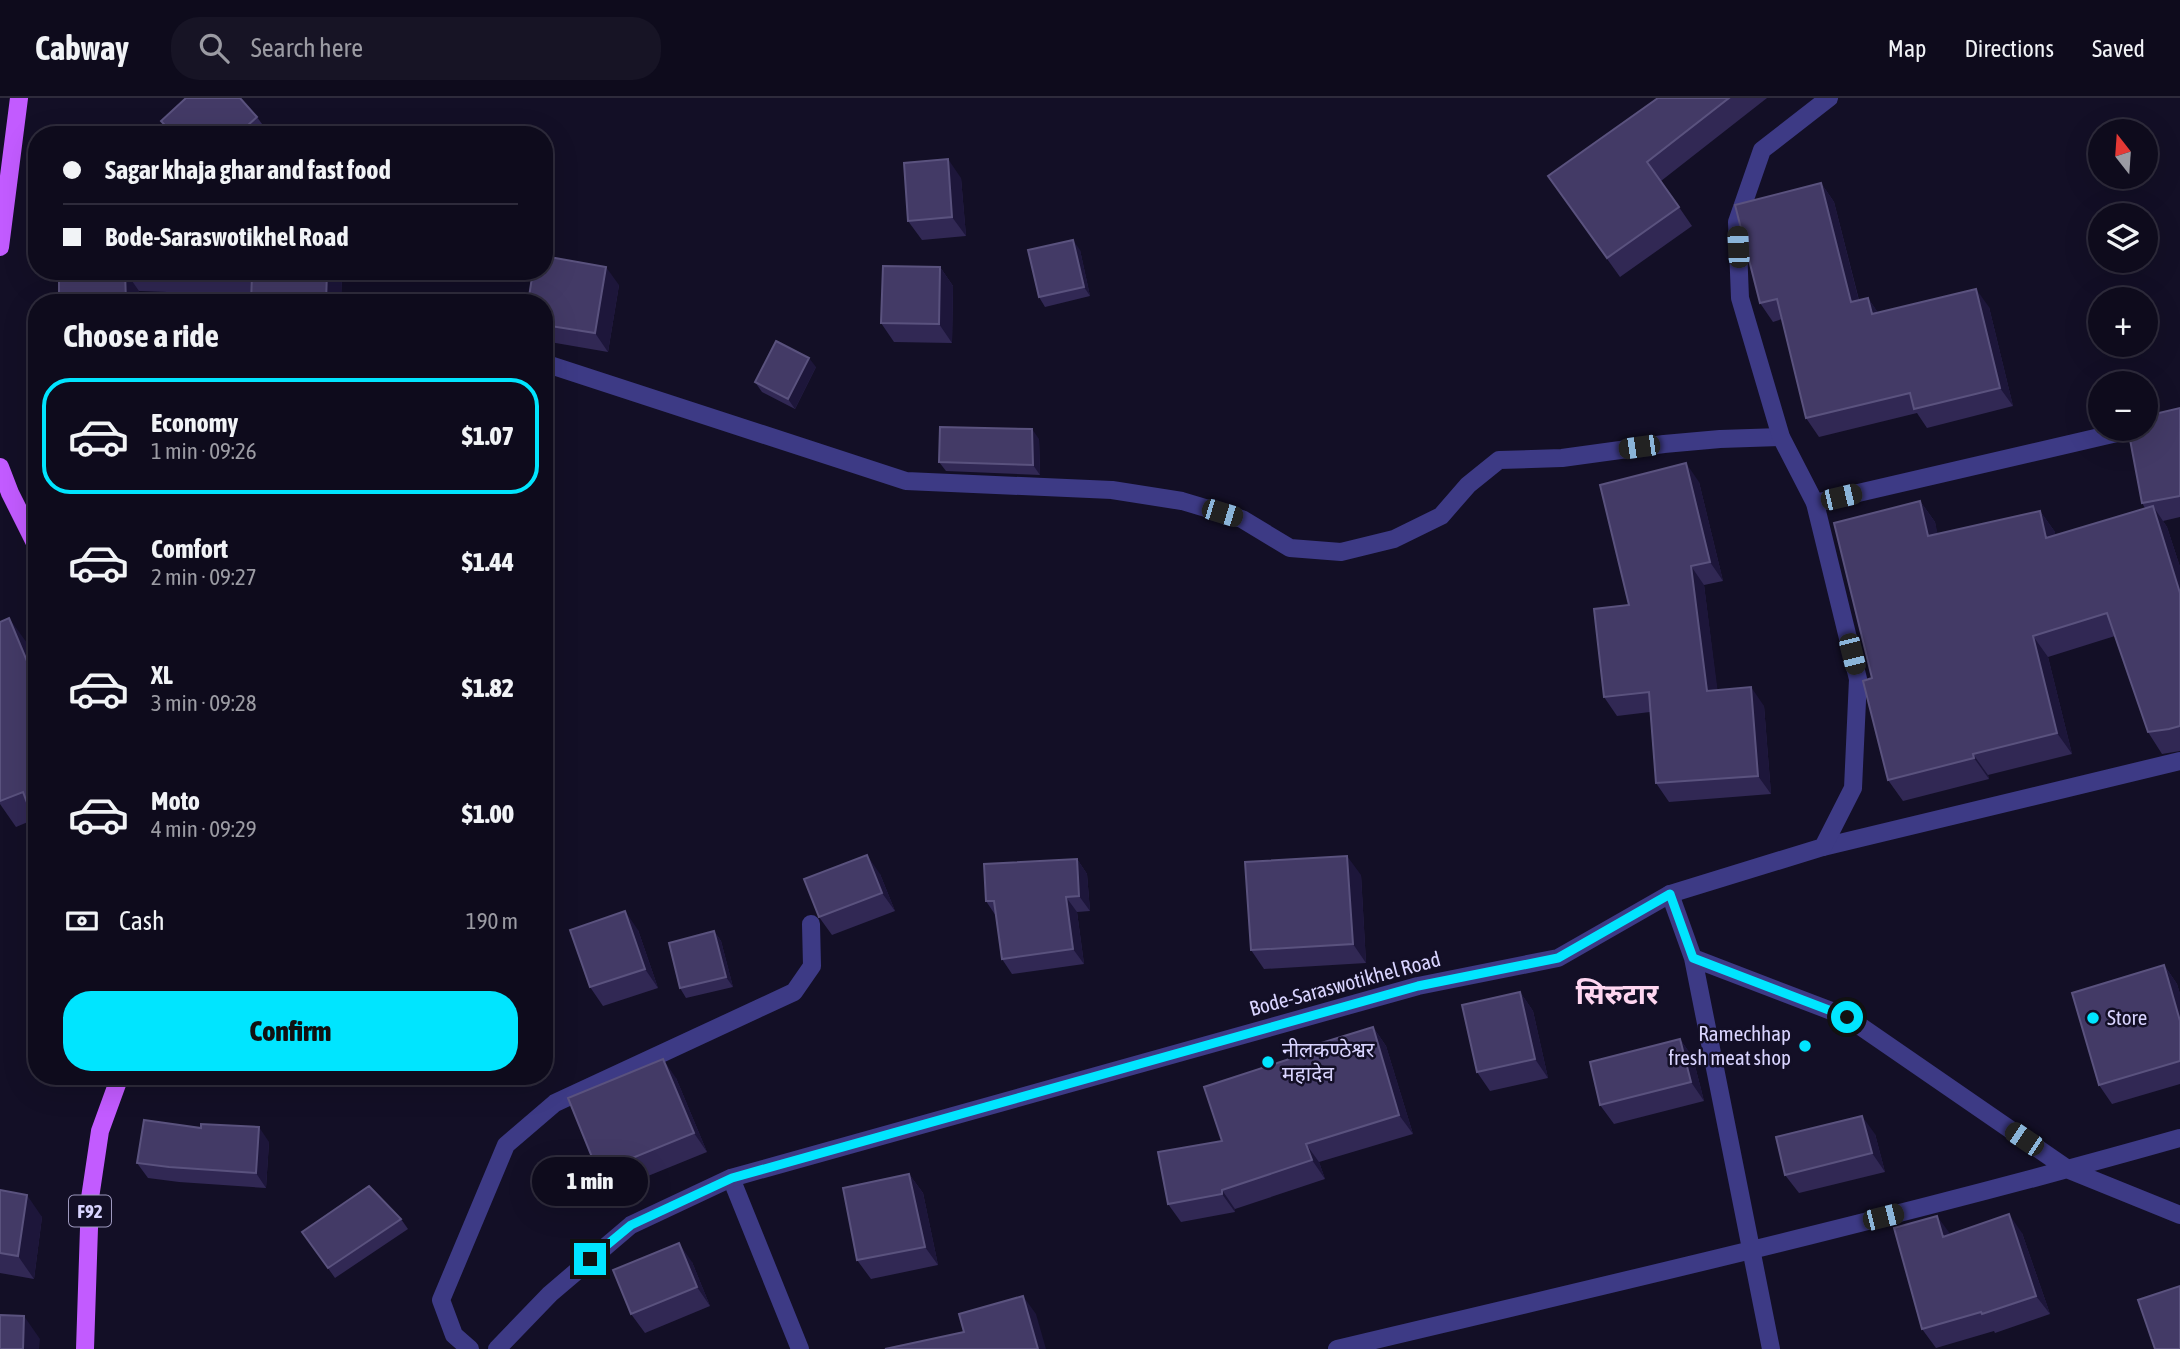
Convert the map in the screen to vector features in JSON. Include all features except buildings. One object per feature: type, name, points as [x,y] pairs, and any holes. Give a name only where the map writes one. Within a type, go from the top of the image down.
[{"type":"main road","points":[[0,247],[19,98]]},
{"type":"main road","points":[[0,467],[5,496],[28,533]]},
{"type":"main road","name":"F92","points":[[85,1349],[90,1198],[100,1131],[117,1085]]},
{"type":"street","points":[[1823,847],[1853,788],[1858,679],[1815,503],[1781,437],[1740,298],[1737,222],[1762,150],[1829,98]]},
{"type":"street","points":[[553,366],[905,481],[1112,490],[1170,499],[1242,519],[1290,548],[1341,552],[1394,539],[1441,516],[1468,485],[1499,460],[1562,458],[1709,440],[1781,437]]},
{"type":"street","points":[[1815,503],[2088,440]]},
{"type":"street","name":"Bode-Saraswotikhel Road","points":[[497,1349],[550,1294],[631,1225],[732,1178],[1418,986],[1558,958],[1670,894],[1823,847],[2180,761]]},
{"type":"street","points":[[1670,894],[1693,958],[1771,1349]]},
{"type":"street","points":[[470,1349],[454,1335],[441,1300],[506,1145],[555,1103],[794,992],[812,966],[811,924]]},
{"type":"street","points":[[1693,958],[1847,1017],[2069,1170],[2180,1215]]},
{"type":"street","points":[[1337,1349],[1750,1251],[2069,1170],[2180,1138]]},
{"type":"street","points":[[732,1178],[800,1349]]},
{"type":"place","name":"Store","points":[[2093,1018]]},
{"type":"place","name":"Ramechhap fresh meat shop","points":[[1805,1046]]},
{"type":"place","name":"नीलकण्ठेश्वर महादेव","points":[[1268,1062]]},
{"type":"district","name":"सिरुटार","points":[[1617,994]]},
{"type":"route","points":[[590,1259],[631,1225],[732,1178],[1418,986],[1558,958],[1670,894],[1693,958],[1847,1017]]}]
